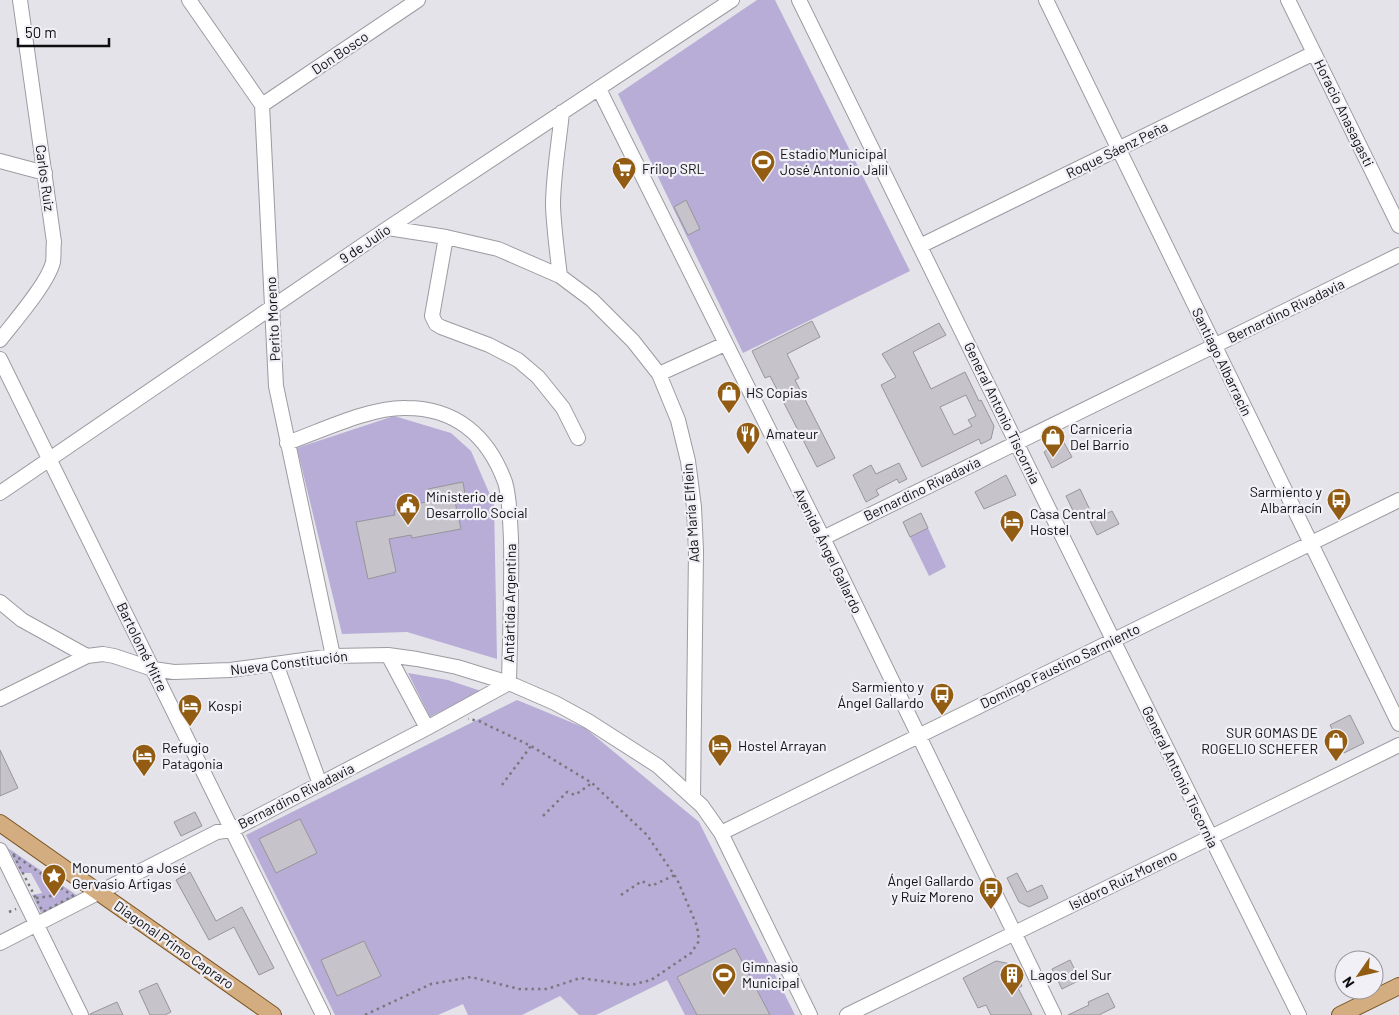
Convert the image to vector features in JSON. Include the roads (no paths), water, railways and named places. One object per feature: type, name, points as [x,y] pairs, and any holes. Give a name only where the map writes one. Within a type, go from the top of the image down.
[{"type":"main road","name":"Diagonal Primo Capraro","points":[[0,823],[273,1015]]},
{"type":"main road","points":[[1340,1015],[1399,986]]},
{"type":"street","name":"Carlos Ruiz","points":[[0,340],[30,301],[46,276],[52,263],[54,242],[20,0]]},
{"type":"street","points":[[189,0],[262,105]]},
{"type":"street","name":"Don Bosco","points":[[262,105],[418,0]]},
{"type":"street","name":"9 de Julio","points":[[0,492],[388,228],[732,0]]},
{"type":"street","name":"General Antonio Tiscornia","points":[[799,0],[1299,1015]]},
{"type":"street","name":"Santiago Albarracín","points":[[1046,0],[1399,724]]},
{"type":"street","name":"Horacio Anasagasti","points":[[1288,0],[1399,226]]},
{"type":"street","name":"Roque Sáenz Peña","points":[[920,246],[1314,54]]},
{"type":"street","name":"Avenida Ángel Gallardo","points":[[599,89],[823,538],[1054,1015]]},
{"type":"street","name":"Perito Moreno","points":[[262,105],[276,386],[333,656]]},
{"type":"street","points":[[560,276],[555,241],[553,205],[562,112]]},
{"type":"street","points":[[0,161],[45,173]]},
{"type":"street","name":"Ada María Elflein","points":[[388,228],[446,237],[498,249],[560,276],[592,300],[633,341],[659,374],[678,420],[688,461],[694,506],[696,551],[693,798]]},
{"type":"street","points":[[446,237],[432,316],[434,321],[441,327],[489,345],[518,360],[538,377],[563,408],[578,438]]},
{"type":"street","name":"Bernardino Rivadavia","points":[[823,538],[1399,256]]},
{"type":"street","points":[[659,374],[725,344]]},
{"type":"street","name":"Bartolomé Mitre","points":[[0,359],[323,1015]]},
{"type":"street","name":"Antártida Argentina","points":[[287,443],[382,410],[406,408],[438,411],[454,418],[474,433],[493,457],[506,484],[510,519],[512,570],[509,683]]},
{"type":"street","name":"Domingo Faustino Sarmiento","points":[[721,832],[1399,500]]},
{"type":"street","name":"Nueva Constitución","points":[[0,602],[22,620],[87,656],[103,654],[114,656],[153,669],[174,672],[230,670],[333,656],[388,655],[457,667],[509,683],[555,703],[620,740],[658,766],[693,798],[721,832]]},
{"type":"street","points":[[388,655],[427,728]]},
{"type":"street","points":[[0,699],[87,656]]},
{"type":"street","points":[[276,664],[320,784]]},
{"type":"street","name":"Bernardino Rivadavia","points":[[0,943],[217,832],[232,830],[452,715],[509,683]]},
{"type":"street","name":"Isidoro Ruiz Moreno","points":[[846,1015],[1399,745]]},
{"type":"street","points":[[721,832],[810,1015]]},
{"type":"street","points":[[0,850],[81,1015]]},
{"type":"place","name":"Estadio Municipal José Antonio Jalil","points":[[763,183]]},
{"type":"place","name":"Frilop SRL","points":[[624,190]]},
{"type":"place","name":"HS Copias","points":[[729,414]]},
{"type":"place","name":"Amateur","points":[[748,455]]},
{"type":"place","name":"Carniceria Del Barrio","points":[[1053,458]]},
{"type":"place","name":"Sarmiento y Albarracín","points":[[1339,521]]},
{"type":"place","name":"Ministerio de Desarrollo Social","points":[[408,526]]},
{"type":"place","name":"Casa Central Hostel","points":[[1012,543]]},
{"type":"place","name":"Sarmiento y Ángel Gallardo","points":[[942,716]]},
{"type":"place","name":"Kospi","points":[[190,727]]},
{"type":"place","name":"SUR GOMAS DE ROGELIO SCHEFER","points":[[1336,762]]},
{"type":"place","name":"Hostel Arrayan","points":[[720,767]]},
{"type":"place","name":"Refugio Patagonia","points":[[144,777]]},
{"type":"place","name":"Monumento a José Gervasio Artigas","points":[[54,897]]},
{"type":"place","name":"Ángel Gallardo y Ruíz Moreno","points":[[991,910]]},
{"type":"place","name":"Gimnasio Municipal","points":[[724,996]]},
{"type":"place","name":"Lagos del Sur","points":[[1012,996]]}]
